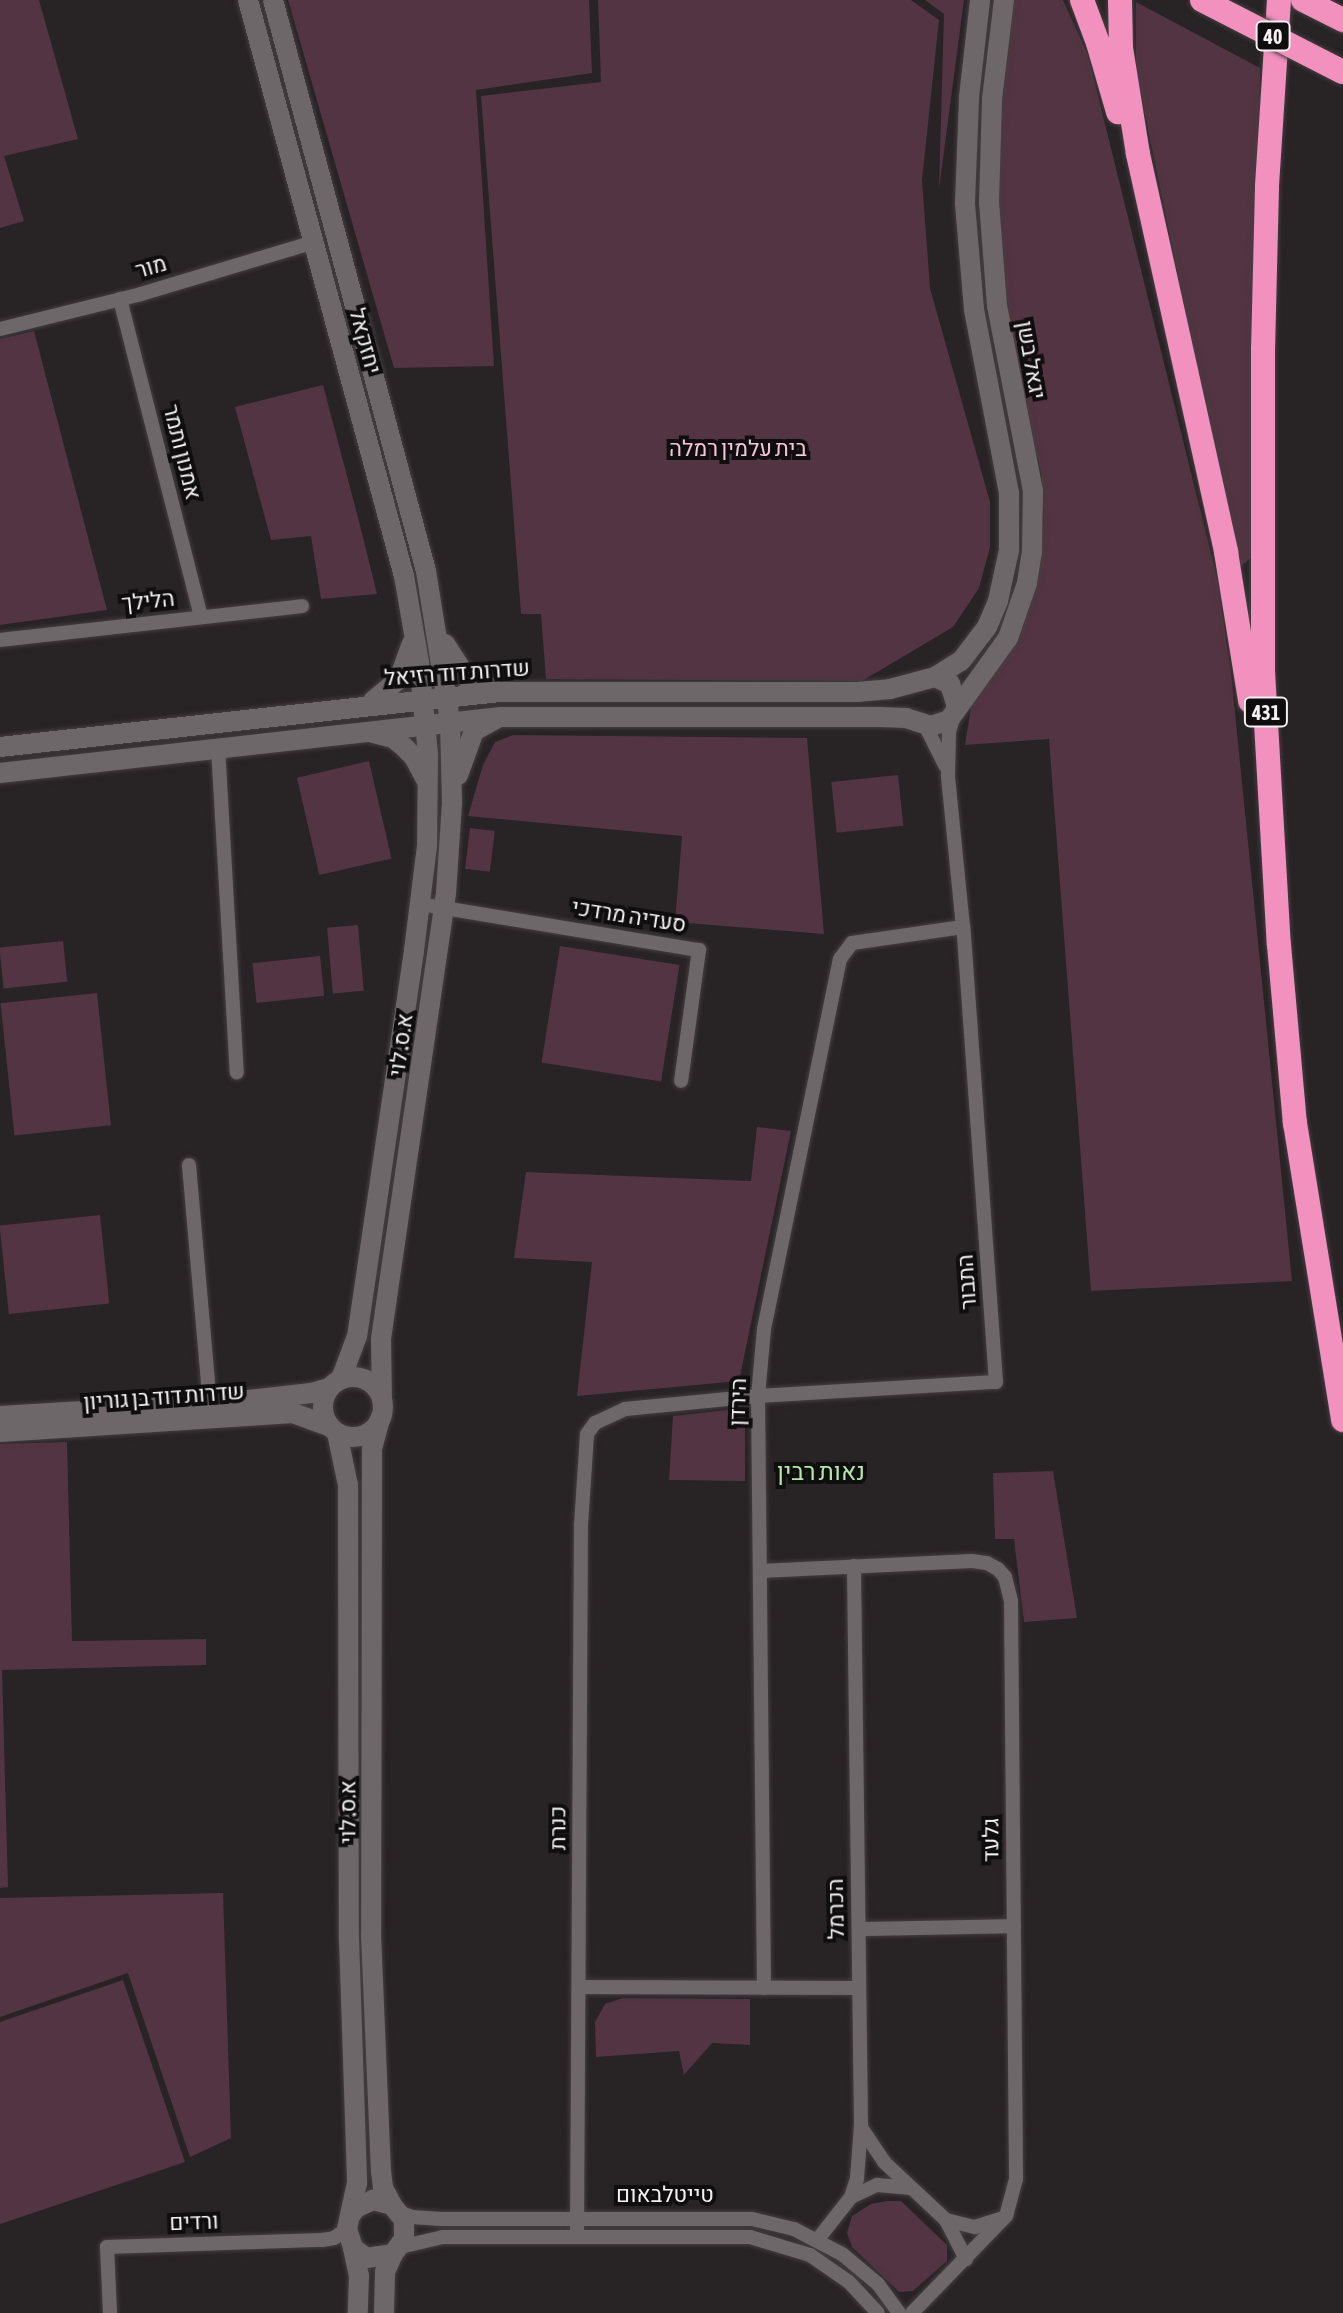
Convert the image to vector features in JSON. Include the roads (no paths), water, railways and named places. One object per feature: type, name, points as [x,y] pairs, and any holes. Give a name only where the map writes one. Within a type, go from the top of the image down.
[{"type":"highway","points":[[1082,0],[1098,43],[1168,290]]},
{"type":"highway","points":[[1120,0],[1127,88],[1226,552],[1246,664],[1287,1045]]},
{"type":"highway","name":"40","points":[[1202,0],[1343,72]]},
{"type":"highway","name":"431","points":[[1279,0],[1267,187],[1261,505],[1263,671],[1287,1045],[1311,1231],[1343,1420]]},
{"type":"highway","name":"40","points":[[1303,0],[1343,20]]},
{"type":"main road","name":"יחזקאל","points":[[248,0],[394,539],[423,698]]},
{"type":"main road","name":"יחזקאל","points":[[273,0],[416,533],[436,628],[446,696]]},
{"type":"main road","points":[[921,723],[908,701],[927,679],[961,661],[987,627],[1004,577],[1011,520],[1004,463],[974,309],[965,203],[969,97],[980,0]]},
{"type":"main road","name":"יגאל בשן","points":[[955,711],[1008,638],[1024,596],[1032,552],[1033,491],[999,320],[989,202],[992,99],[1004,0]]},
{"type":"main road","points":[[436,628],[454,663],[467,678],[479,685],[507,692]]},
{"type":"main road","points":[[370,704],[399,679],[407,666],[414,637]]},
{"type":"main road","points":[[0,773],[425,723],[501,717],[880,717],[944,724],[955,711],[955,690],[927,679]]},
{"type":"main road","name":"שדרות דוד רזיאל","points":[[0,747],[446,696],[507,692],[857,692],[927,679]]},
{"type":"main road","name":"א.ס. לוי","points":[[396,2208],[381,2171],[371,1934],[372,1449],[381,1409],[381,1339],[444,908],[452,803],[450,721],[446,696]]},
{"type":"main road","name":"א.ס. לוי","points":[[335,1383],[357,1336],[420,904],[428,785],[423,698]]},
{"type":"main road","points":[[452,803],[467,743],[474,731],[501,717]]},
{"type":"main road","points":[[364,730],[393,738],[404,747],[414,757],[428,785]]},
{"type":"main road","points":[[361,1378],[378,1390],[381,1409],[375,1427],[357,1437],[333,1429],[323,1407],[335,1383],[361,1378]]},
{"type":"main road","name":"שדרות דוד בן גוריון","points":[[0,1416],[210,1403],[311,1393],[335,1383]]},
{"type":"main road","name":"שדרות דוד בן גוריון","points":[[0,1432],[293,1413],[333,1429]]},
{"type":"main road","name":"א.ס. לוי","points":[[333,1429],[348,1485],[349,1938],[357,2183],[350,2231],[359,2276],[358,2313]]},
{"type":"main road","points":[[384,2313],[385,2272],[396,2251],[406,2229],[396,2208],[373,2200],[356,2208],[350,2231],[376,2259],[396,2251]]},
{"type":"street","name":"מור","points":[[0,329],[120,299],[314,242]]},
{"type":"street","name":"אמנון ותמר","points":[[120,299],[201,617]]},
{"type":"street","name":"הלילך","points":[[0,640],[302,606]]},
{"type":"street","name":"התבור","points":[[595,1423],[625,1409],[758,1396],[996,1382],[963,927],[948,777],[949,732],[955,711]]},
{"type":"street","name":"התבור","points":[[921,723],[943,759],[948,777]]},
{"type":"street","points":[[218,747],[237,1072]]},
{"type":"street","name":"סעדיה מרדכי","points":[[420,904],[699,950],[681,1081]]},
{"type":"street","name":"הירדן","points":[[764,1988],[758,1396],[764,1329],[840,959],[852,943],[963,927]]},
{"type":"street","points":[[189,1165],[210,1403]]},
{"type":"street","name":"כנרת","points":[[577,2236],[581,1525],[584,1448],[587,1434],[595,1423]]},
{"type":"street","name":"גלעד","points":[[760,1571],[972,1561],[987,1563],[1005,1577],[1011,1612],[1016,2179],[1006,2216],[912,2313]]},
{"type":"street","name":"הכרמל","points":[[818,2239],[851,2197],[857,2179],[861,2125],[854,1566]]},
{"type":"street","points":[[859,1929],[1014,1926]]},
{"type":"street","points":[[579,1987],[859,1988]]},
{"type":"street","points":[[861,2125],[875,2151],[946,2220],[966,2259]]},
{"type":"street","points":[[851,2197],[877,2185],[911,2188]]},
{"type":"street","name":"טייטלבאום","points":[[396,2208],[421,2218],[752,2219],[818,2239],[878,2284],[899,2313]]},
{"type":"street","points":[[946,2220],[975,2227],[1006,2216]]},
{"type":"street","name":"ורדים","points":[[110,2313],[107,2247],[322,2240],[350,2231]]},
{"type":"street","name":"טייטלבאום","points":[[396,2251],[443,2237],[726,2235],[767,2241],[810,2255],[832,2269],[878,2313]]},
{"type":"district","name":"נאות רבין","points":[[821,1472]]},
{"type":"park label","name":"בית עלמין רמלה","points":[[738,449]]}]
